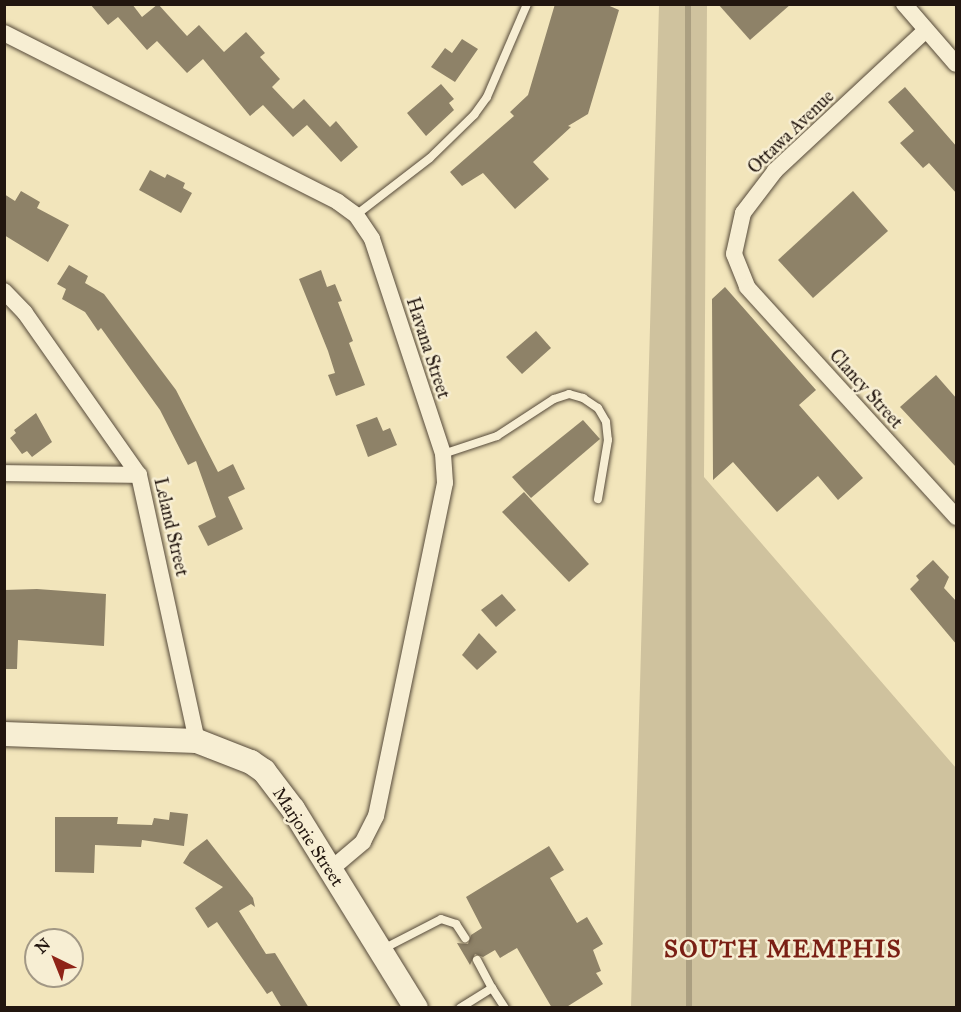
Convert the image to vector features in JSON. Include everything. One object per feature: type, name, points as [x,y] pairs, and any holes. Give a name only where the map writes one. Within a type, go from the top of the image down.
[{"type":"street","points":[[904,4],[957,64]]},
{"type":"street","name":"Ottawa Avenue","points":[[747,287],[734,254],[735,236],[757,193],[775,171],[926,30]]},
{"type":"street","name":"Havana Street","points":[[4,33],[338,202],[356,215],[372,239],[443,454],[443,496],[378,810],[363,842],[330,870]]},
{"type":"street","name":"Clancy Street","points":[[747,287],[957,517]]},
{"type":"street","name":"Leland Street","points":[[4,291],[25,314],[140,474],[197,741]]},
{"type":"street","points":[[4,473],[140,474]]},
{"type":"street","name":"Marjorie Street","points":[[4,734],[197,741],[226,750],[264,771],[330,870],[416,1008]]},
{"type":"lane","points":[[356,215],[430,158],[474,115],[487,97],[527,4]]},
{"type":"lane","points":[[443,454],[497,436],[554,399],[569,394],[583,398],[598,408],[606,422],[608,440],[598,498]]},
{"type":"lane","points":[[380,950],[441,919],[456,924],[465,938]]},
{"type":"lane","points":[[477,960],[505,1008]]},
{"type":"lane","points":[[460,1008],[492,988]]},
{"type":"shaded area","points":[[659,5],[707,5],[704,477],[956,768],[956,1007],[631,1007]]},
{"type":"building","points":[[90,4],[132,4],[142,17],[158,4],[187,36],[199,25],[224,52],[246,32],[265,53],[260,57],[280,79],[272,87],[293,109],[304,99],[330,127],[336,121],[358,147],[341,162],[307,125],[293,137],[263,105],[250,116],[203,59],[187,73],[157,41],[147,50],[118,17],[108,25]]},
{"type":"building","points":[[555,4],[605,4],[619,10],[588,114],[568,126],[571,127],[533,162],[549,179],[515,209],[483,173],[462,186],[450,172],[514,116],[510,112],[528,95]]},
{"type":"building","points":[[718,4],[791,4],[750,40]]},
{"type":"building","points":[[462,39],[478,49],[455,82],[431,67],[445,48],[452,53]]},
{"type":"building","points":[[441,84],[454,99],[449,103],[454,110],[426,136],[407,113]]},
{"type":"building","points":[[905,87],[957,147],[957,194],[929,163],[923,168],[900,143],[914,131],[888,102]]},
{"type":"building","points":[[150,170],[165,178],[167,174],[185,183],[183,188],[192,193],[181,213],[139,190]]},
{"type":"building","points":[[21,191],[40,202],[37,208],[69,225],[48,262],[4,235],[4,194],[15,201]]},
{"type":"building","points":[[853,191],[888,231],[813,298],[778,260]]},
{"type":"building","points":[[69,265],[88,276],[85,283],[104,294],[176,390],[218,472],[233,464],[245,489],[228,497],[243,529],[208,546],[198,526],[216,517],[196,461],[188,465],[160,410],[101,328],[98,331],[85,312],[62,299],[66,289],[57,284]]},
{"type":"building","points":[[321,270],[327,287],[335,284],[342,301],[338,302],[353,341],[349,343],[365,385],[336,396],[328,375],[335,373],[299,279]]},
{"type":"building","points":[[725,287],[816,390],[799,405],[863,478],[838,500],[818,476],[777,512],[733,462],[713,480],[712,299]]},
{"type":"building","points":[[536,331],[551,348],[522,374],[506,357]]},
{"type":"building","points":[[936,375],[957,399],[957,468],[900,407]]},
{"type":"building","points":[[36,413],[52,442],[32,457],[27,451],[22,454],[10,438],[16,433],[14,430]]},
{"type":"building","points":[[377,417],[383,431],[390,428],[397,445],[368,457],[356,425]]},
{"type":"building","points":[[583,420],[600,439],[531,498],[512,477]]},
{"type":"building","points":[[524,492],[589,564],[569,582],[502,512]]},
{"type":"building","points":[[933,560],[949,577],[944,588],[957,602],[957,645],[910,589],[919,580],[916,576]]},
{"type":"building","points":[[37,589],[106,594],[104,646],[18,640],[17,669],[4,669],[4,590]]},
{"type":"building","points":[[502,594],[516,610],[496,627],[481,610]]},
{"type":"building","points":[[479,633],[497,652],[477,670],[462,655]]},
{"type":"building","points":[[170,812],[188,814],[184,846],[142,840],[141,847],[95,845],[94,873],[55,872],[55,817],[118,817],[117,824],[152,825],[154,818],[169,820]]},
{"type":"building","points":[[207,839],[253,898],[255,907],[251,904],[239,911],[266,954],[275,953],[309,1008],[282,1008],[272,991],[267,994],[217,922],[208,928],[195,908],[223,887],[183,863],[190,852]]},
{"type":"building","points":[[549,846],[564,870],[550,878],[577,923],[587,917],[603,944],[593,950],[601,971],[596,973],[603,984],[565,1008],[552,1008],[517,948],[500,958],[495,950],[483,957],[475,954],[470,965],[457,943],[468,944],[471,935],[482,928],[466,897]]},
{"type":"waterway","points":[[688,4],[689,1008]]},
{"type":"district","name":"SOUTH MEMPHIS","points":[[783,950]]}]
